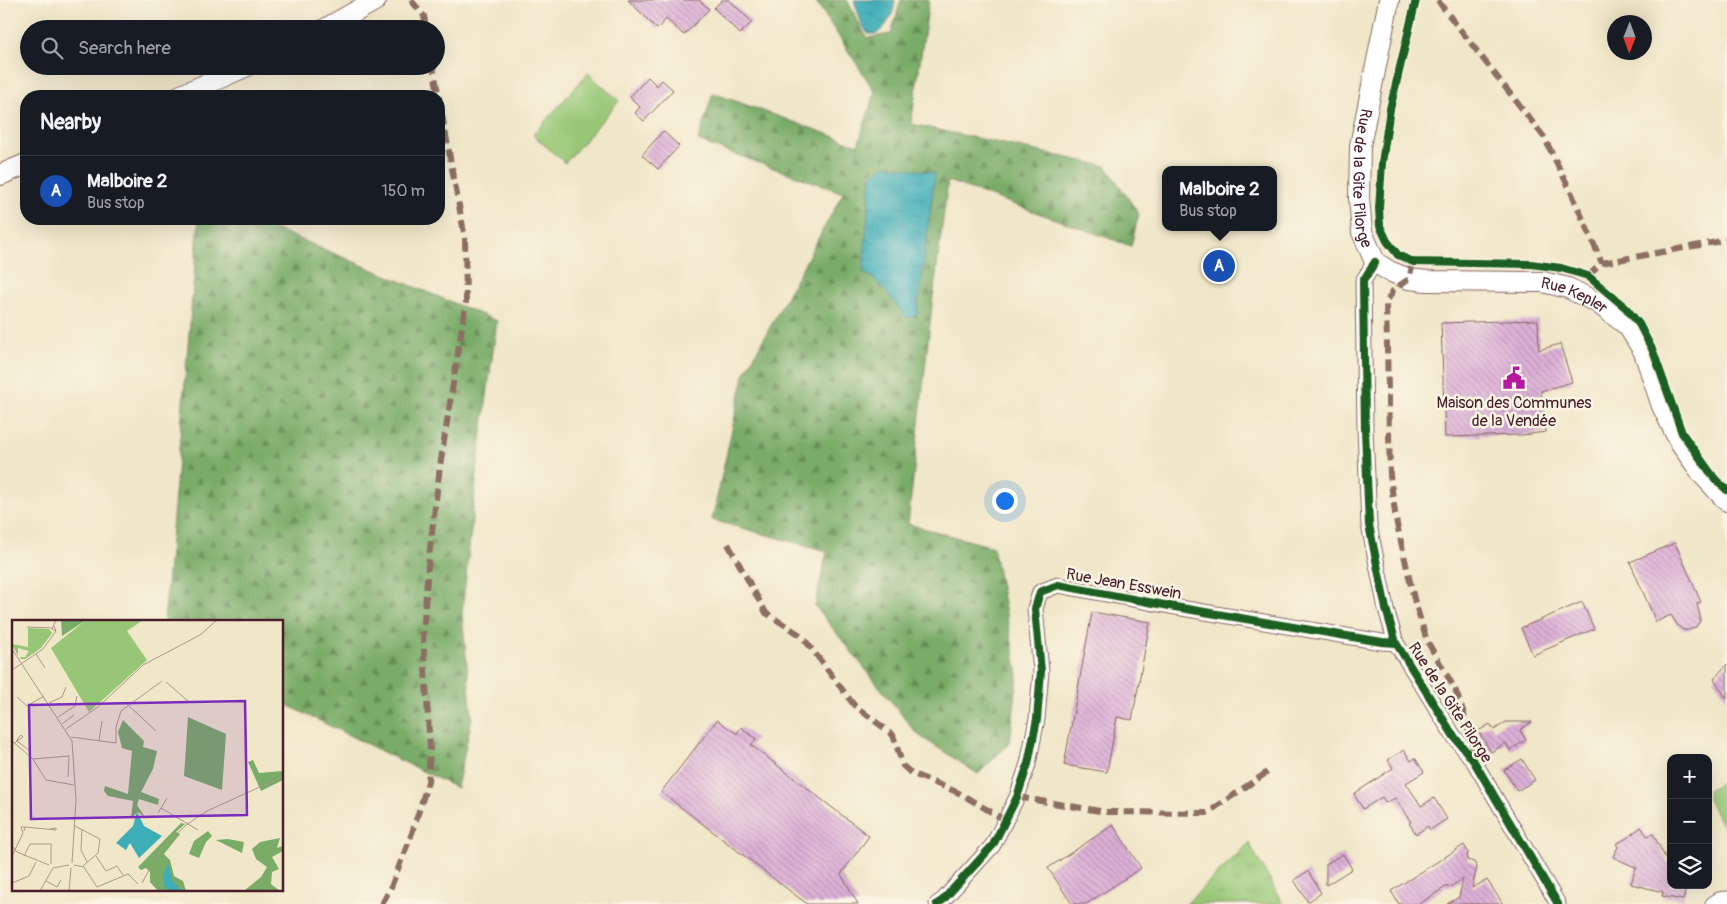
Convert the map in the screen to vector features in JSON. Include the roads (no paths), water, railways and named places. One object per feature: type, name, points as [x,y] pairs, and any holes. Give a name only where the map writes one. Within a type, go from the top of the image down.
[{"type":"street","points":[[341,20],[376,0]]},
{"type":"street","name":"Rue de la Gite Pilorge","points":[[1389,0],[1360,146],[1359,198],[1362,232],[1375,262],[1362,281],[1369,525],[1386,609],[1396,642],[1453,735],[1473,760],[1558,904]]},
{"type":"street","points":[[193,90],[227,75]]},
{"type":"street","points":[[0,175],[20,167]]},
{"type":"street","name":"Rue Kepler","points":[[1375,262],[1389,271],[1409,279],[1427,281],[1543,282],[1568,288],[1598,303],[1628,326],[1644,352],[1662,406],[1680,443],[1703,475],[1727,501]]},
{"type":"street","name":"Rue Jean Esswein","points":[[937,904],[944,900],[993,845],[1016,797],[1028,764],[1037,719],[1041,671],[1035,609],[1040,592],[1058,584],[1175,607],[1375,641],[1396,642]]},
{"type":"street","points":[[1713,904],[1719,900],[1727,900]]},
{"type":"water","points":[[854,0],[895,0],[890,19],[877,34],[868,34],[862,25]]},
{"type":"water","points":[[889,165],[935,173],[917,316],[906,318],[881,286],[863,272],[871,176],[884,166]]},
{"type":"place","name":"Malboire 2","points":[[1219,266]]},
{"type":"place","name":"Maison des Communes de la Vendée","points":[[1514,378]]}]
